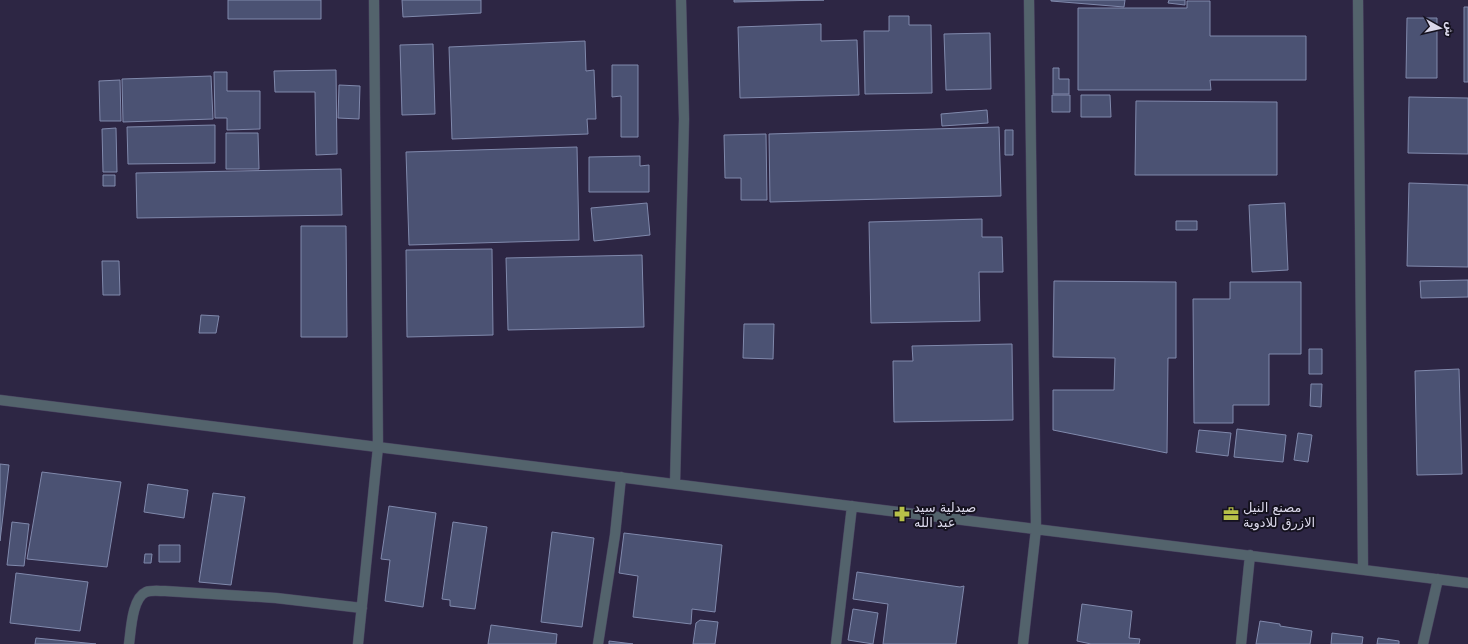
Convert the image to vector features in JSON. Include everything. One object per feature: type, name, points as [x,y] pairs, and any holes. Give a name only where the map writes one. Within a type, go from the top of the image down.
[{"type":"street","points":[[358,644],[378,447],[374,0]]},
{"type":"street","points":[[675,484],[684,119],[682,0]]},
{"type":"street","points":[[1023,644],[1036,529],[1029,0]]},
{"type":"street","points":[[1358,0],[1363,570]]},
{"type":"street","points":[[0,400],[1468,583]]},
{"type":"street","points":[[598,644],[615,535],[621,477]]},
{"type":"street","points":[[836,644],[852,506]]},
{"type":"street","points":[[1241,644],[1250,555]]},
{"type":"street","points":[[1423,644],[1438,579]]},
{"type":"street","points":[[129,644],[135,608],[139,597],[147,592],[165,591],[276,598],[362,608]]},
{"type":"building","points":[[228,0],[321,0],[321,19],[228,19]]},
{"type":"building","points":[[402,0],[481,0],[481,13],[403,17]]},
{"type":"building","points":[[734,0],[824,0],[734,2]]},
{"type":"building","points":[[1051,0],[1125,0],[1124,7]]},
{"type":"building","points":[[1169,0],[1185,0],[1185,5],[1168,3]]},
{"type":"building","points":[[1187,1],[1210,1],[1210,36],[1306,36],[1306,80],[1210,80],[1211,90],[1078,90],[1078,8],[1187,8]]},
{"type":"building","points":[[1464,7],[1468,7],[1468,82],[1464,82]]},
{"type":"building","points":[[889,16],[909,16],[909,25],[931,25],[932,93],[865,94],[864,31],[889,31]]},
{"type":"building","points":[[1407,18],[1437,18],[1437,78],[1406,78]]},
{"type":"building","points":[[821,24],[821,41],[857,40],[859,95],[740,98],[738,27]]},
{"type":"building","points":[[990,33],[991,89],[946,90],[944,34]]},
{"type":"building","points":[[585,41],[586,71],[594,70],[596,119],[587,119],[588,134],[452,139],[449,47]]},
{"type":"building","points":[[433,44],[435,114],[402,115],[400,45]]},
{"type":"building","points":[[612,65],[638,65],[638,137],[621,137],[621,96],[612,97]]},
{"type":"building","points":[[1053,68],[1059,68],[1059,79],[1069,79],[1069,94],[1053,94]]},
{"type":"building","points":[[336,70],[337,154],[316,155],[315,92],[275,92],[274,71]]},
{"type":"building","points":[[214,72],[227,72],[227,91],[260,91],[260,129],[227,130],[227,118],[215,118]]},
{"type":"building","points":[[211,76],[213,119],[123,122],[122,79]]},
{"type":"building","points":[[120,80],[121,121],[100,121],[99,81]]},
{"type":"building","points":[[339,85],[360,86],[359,119],[338,118]]},
{"type":"building","points":[[1052,95],[1070,95],[1070,112],[1052,112]]},
{"type":"building","points":[[1081,95],[1110,95],[1111,117],[1081,117]]},
{"type":"building","points":[[1409,97],[1468,98],[1468,154],[1408,153]]},
{"type":"building","points":[[1136,101],[1277,102],[1277,175],[1135,175]]},
{"type":"building","points":[[987,110],[988,123],[942,126],[941,114]]},
{"type":"building","points":[[215,125],[215,163],[128,164],[127,127]]},
{"type":"building","points":[[999,127],[1001,196],[770,202],[769,134]]},
{"type":"building","points":[[116,128],[117,172],[103,172],[102,129]]},
{"type":"building","points":[[1005,130],[1013,130],[1013,155],[1005,155]]},
{"type":"building","points":[[226,133],[258,133],[259,169],[226,169]]},
{"type":"building","points":[[766,134],[767,200],[741,200],[741,178],[725,178],[724,135]]},
{"type":"building","points":[[577,147],[579,240],[409,245],[406,152]]},
{"type":"building","points":[[640,156],[640,166],[649,165],[649,192],[589,192],[589,157]]},
{"type":"building","points":[[341,169],[342,215],[137,218],[136,173]]},
{"type":"building","points":[[103,175],[115,175],[115,186],[103,186]]},
{"type":"building","points":[[1409,183],[1468,185],[1468,267],[1407,266]]},
{"type":"building","points":[[647,203],[650,235],[594,241],[591,208]]},
{"type":"building","points":[[1285,203],[1288,270],[1252,272],[1249,205]]},
{"type":"building","points":[[982,219],[982,237],[1002,237],[1003,272],[979,272],[980,321],[871,323],[869,222]]},
{"type":"building","points":[[1176,221],[1197,221],[1197,230],[1176,230]]},
{"type":"building","points":[[301,226],[346,226],[347,337],[301,337]]},
{"type":"building","points":[[492,249],[493,335],[407,337],[406,250]]},
{"type":"building","points":[[642,255],[644,327],[508,330],[506,258]]},
{"type":"building","points":[[102,261],[119,261],[120,295],[103,295]]},
{"type":"building","points":[[1468,280],[1468,297],[1421,298],[1420,281]]},
{"type":"building","points":[[1054,281],[1176,282],[1176,358],[1168,358],[1167,453],[1053,430],[1053,390],[1114,390],[1115,358],[1053,357]]},
{"type":"building","points":[[1230,282],[1301,282],[1301,354],[1269,354],[1269,405],[1233,405],[1233,423],[1194,423],[1193,299],[1230,299]]},
{"type":"building","points":[[201,315],[219,316],[216,333],[199,333]]},
{"type":"building","points":[[744,324],[774,324],[773,359],[743,358]]},
{"type":"building","points":[[1012,344],[1013,420],[894,422],[893,361],[913,361],[912,346]]},
{"type":"building","points":[[1309,349],[1322,349],[1322,374],[1309,374]]},
{"type":"building","points":[[1459,369],[1462,474],[1417,475],[1415,371]]},
{"type":"building","points":[[1311,384],[1322,384],[1321,407],[1310,406]]},
{"type":"building","points":[[1237,429],[1286,435],[1283,462],[1234,457]]},
{"type":"building","points":[[1199,430],[1231,433],[1228,456],[1196,452]]},
{"type":"building","points":[[1298,433],[1312,435],[1308,462],[1294,460]]},
{"type":"building","points":[[0,464],[9,465],[0,541]]},
{"type":"building","points":[[42,472],[121,482],[107,567],[27,559]]},
{"type":"building","points":[[148,484],[188,490],[184,518],[144,512]]},
{"type":"building","points":[[213,493],[245,497],[231,585],[199,582]]},
{"type":"building","points":[[389,506],[436,513],[423,607],[385,601],[390,560],[381,559]]},
{"type":"building","points":[[12,522],[29,524],[24,566],[7,565]]},
{"type":"building","points":[[453,522],[487,527],[475,609],[450,606],[450,600],[442,599]]},
{"type":"building","points":[[552,532],[594,538],[582,627],[541,622]]},
{"type":"building","points":[[624,533],[722,545],[715,612],[692,609],[691,624],[633,617],[638,576],[619,573]]},
{"type":"building","points":[[159,545],[180,545],[180,562],[159,562]]},
{"type":"building","points":[[145,554],[152,554],[151,563],[144,563]]},
{"type":"building","points":[[857,572],[960,587],[964,586],[956,644],[883,644],[888,604],[853,599]]},
{"type":"building","points":[[16,573],[88,582],[80,631],[10,623]]},
{"type":"building","points":[[1082,604],[1132,611],[1129,638],[1140,639],[1139,644],[1091,644],[1077,641]]},
{"type":"building","points":[[853,609],[878,613],[873,644],[848,640]]},
{"type":"building","points":[[700,620],[718,622],[715,644],[693,644],[696,623]]},
{"type":"building","points":[[1260,621],[1312,631],[1310,644],[1256,644]]},
{"type":"building","points":[[491,625],[557,634],[556,644],[488,644]]},
{"type":"building","points":[[1332,633],[1363,637],[1362,644],[1331,644]]},
{"type":"building","points":[[36,638],[96,644],[35,644]]},
{"type":"building","points":[[1378,638],[1399,641],[1399,644],[1377,644]]},
{"type":"building","points":[[609,641],[633,644],[609,644]]},
{"type":"place","name":"صيدلية سيد عبد الله","points":[[902,514]]},
{"type":"place","name":"مصنع النيل الازرق للادوية","points":[[1231,514]]}]
